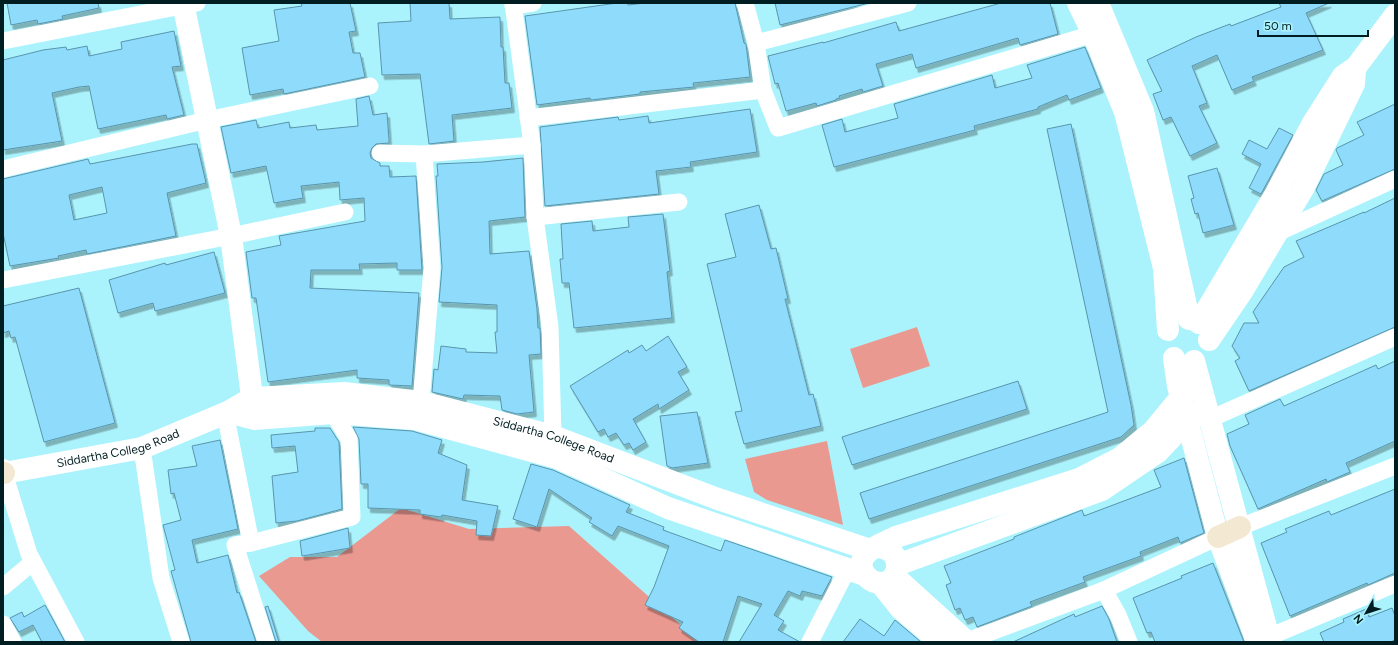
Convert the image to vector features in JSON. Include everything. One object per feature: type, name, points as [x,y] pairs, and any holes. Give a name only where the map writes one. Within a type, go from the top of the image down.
[{"type":"main road","points":[[1218,537],[1240,527]]},
{"type":"street","points":[[533,3],[513,4],[532,145],[535,217],[550,327],[553,436]]},
{"type":"street","points":[[745,3],[756,43],[763,90],[778,128],[1093,34]]},
{"type":"street","points":[[756,43],[908,3]]},
{"type":"street","points":[[1078,3],[1093,34],[1125,112],[1164,268],[1168,330],[1166,345],[1184,359],[1200,383],[1240,527],[1266,640]]},
{"type":"street","points":[[1098,3],[1143,111],[1199,327],[1205,353],[1184,359]]},
{"type":"street","points":[[3,41],[188,4],[207,120],[231,236],[253,408]]},
{"type":"street","points":[[1199,327],[1276,193],[1313,123],[1343,76],[1356,66],[1395,15]]},
{"type":"street","points":[[1199,327],[1243,290],[1303,189],[1354,84],[1356,66]]},
{"type":"street","points":[[3,169],[207,120],[370,86]]},
{"type":"street","points":[[528,118],[763,90]]},
{"type":"street","points":[[380,153],[424,154],[532,145]]},
{"type":"street","points":[[421,402],[432,268],[424,154]]},
{"type":"street","points":[[1277,233],[1395,178]]},
{"type":"street","points":[[535,217],[679,202]]},
{"type":"street","points":[[3,280],[231,236],[345,212]]},
{"type":"street","points":[[1168,330],[1177,321],[1199,327]]},
{"type":"street","points":[[810,642],[877,574],[1102,490],[1158,452],[1187,421],[1208,414],[1395,337]]},
{"type":"street","points":[[1184,359],[1181,397],[1218,537],[1266,640]]},
{"type":"street","points":[[1200,383],[1181,397],[1153,430],[1120,458],[1079,479],[896,537],[874,548],[863,558],[862,570],[877,574],[967,642],[1104,590],[1218,537]]},
{"type":"street","name":"Siddartha College Road","points":[[3,472],[142,448],[226,413],[253,408],[344,393],[421,402],[553,436],[715,498],[874,548],[892,552],[895,556],[877,574],[668,508],[557,458],[414,419],[253,408]]},
{"type":"street","points":[[226,413],[251,543]]},
{"type":"street","points":[[266,642],[235,545],[251,543],[352,518],[348,439],[333,413]]},
{"type":"street","points":[[142,448],[161,578],[181,642]]},
{"type":"street","points":[[1240,527],[1395,466]]},
{"type":"street","points":[[3,472],[29,554],[76,642]]},
{"type":"street","points":[[3,587],[33,562]]},
{"type":"street","points":[[877,574],[900,608],[936,641]]},
{"type":"street","points":[[1266,640],[1395,584]]},
{"type":"street","points":[[1104,590],[1118,615],[1129,642]]},
{"type":"street","points":[[3,624],[13,642]]},
{"type":"shaded area","points":[[917,327],[930,366],[863,388],[850,349]]},
{"type":"shaded area","points":[[827,441],[843,525],[767,500],[754,492],[745,459]]},
{"type":"shaded area","points":[[401,508],[469,529],[569,526],[700,642],[322,642],[308,631],[259,576],[290,557],[337,557]]},
{"type":"building","points":[[7,3],[98,3],[99,8],[62,16],[63,19],[38,24],[37,20],[11,25]]},
{"type":"building","points":[[301,3],[350,3],[356,31],[349,32],[353,53],[360,53],[365,77],[284,94],[283,89],[250,95],[242,48],[279,41],[274,10],[302,6]]},
{"type":"building","points":[[410,3],[449,3],[450,19],[500,17],[501,47],[503,47],[505,83],[509,83],[512,108],[452,115],[454,141],[429,144],[420,74],[382,75],[378,23],[411,21]]},
{"type":"building","points":[[617,3],[627,3],[628,5],[645,3],[735,3],[744,43],[746,44],[750,77],[693,83],[694,87],[537,105],[525,16]]},
{"type":"building","points":[[775,3],[869,3],[780,25]]},
{"type":"building","points":[[1001,3],[1050,3],[1058,34],[1020,45],[1018,38],[916,68],[912,54],[876,64],[883,86],[863,92],[862,89],[839,96],[840,98],[836,100],[817,106],[816,103],[786,111],[778,83],[775,84],[768,56],[823,43],[896,22],[899,31]]},
{"type":"building","points":[[1279,3],[1329,3],[1306,13],[1323,50],[1252,77],[1254,81],[1232,90],[1217,55],[1192,66],[1207,103],[1199,106],[1217,143],[1190,156],[1171,117],[1163,120],[1153,94],[1162,91],[1147,60],[1196,37],[1230,24],[1231,26],[1281,7]]},
{"type":"building","points":[[174,31],[181,66],[172,67],[184,115],[167,119],[166,115],[98,129],[89,86],[79,87],[52,93],[62,141],[3,150],[3,60],[43,50],[66,47],[67,50],[87,46],[89,56],[122,49],[121,42]]},
{"type":"building","points":[[1085,47],[1101,88],[1069,100],[1067,95],[1038,107],[1038,109],[974,126],[975,130],[834,167],[822,125],[842,119],[845,132],[898,118],[894,104],[992,75],[995,88],[1032,78],[1027,65]]},
{"type":"building","points":[[369,96],[373,115],[387,113],[389,140],[389,143],[376,144],[372,148],[370,153],[371,158],[380,163],[380,166],[389,166],[390,177],[416,176],[422,270],[397,270],[397,263],[359,264],[360,270],[311,270],[310,288],[419,293],[412,386],[389,385],[389,380],[357,378],[357,370],[268,382],[256,298],[252,298],[246,252],[281,245],[279,236],[365,221],[364,198],[340,200],[339,182],[301,186],[303,198],[274,203],[266,166],[231,173],[221,127],[256,120],[258,128],[289,122],[290,128],[316,125],[317,130],[358,126],[356,99]]},
{"type":"building","points":[[1395,104],[1395,169],[1322,201],[1316,190],[1324,174],[1343,165],[1336,150],[1337,148],[1364,135],[1357,122]]},
{"type":"building","points":[[750,109],[757,152],[690,162],[691,167],[656,171],[659,194],[545,206],[540,127],[618,117],[619,120],[648,116],[649,123]]},
{"type":"building","points":[[1071,124],[1134,425],[1121,437],[869,519],[860,493],[1108,412],[1047,129]]},
{"type":"building","points":[[1279,128],[1293,135],[1261,194],[1249,188],[1261,164],[1242,154],[1249,140],[1267,149]]},
{"type":"building","points":[[197,144],[206,183],[167,193],[176,236],[87,254],[86,250],[58,256],[59,258],[10,266],[3,233],[3,179],[88,159],[90,164]],"holes":[[[102,187],[107,213],[74,220],[69,195]]]},
{"type":"building","points":[[523,158],[525,217],[489,221],[490,254],[529,251],[537,309],[538,328],[540,328],[541,354],[529,355],[534,412],[517,414],[502,410],[500,396],[464,395],[463,399],[432,392],[434,369],[438,370],[441,346],[466,349],[466,352],[497,353],[495,332],[497,332],[497,305],[439,302],[442,267],[436,176],[438,176],[437,164],[483,162]]},
{"type":"building","points":[[1217,168],[1234,225],[1203,233],[1198,213],[1195,214],[1191,199],[1194,198],[1188,176]]},
{"type":"building","points":[[1395,198],[1395,327],[1249,391],[1235,361],[1240,358],[1232,346],[1244,323],[1259,323],[1253,312],[1284,267],[1304,257],[1296,241],[1364,213]]},
{"type":"building","points":[[759,205],[771,249],[776,248],[788,299],[785,299],[809,395],[813,394],[821,426],[744,444],[735,412],[742,411],[707,264],[736,257],[725,214]]},
{"type":"building","points":[[663,214],[670,271],[667,272],[672,318],[574,328],[569,283],[562,283],[560,259],[563,259],[561,224],[592,221],[593,231],[629,227],[628,217]]},
{"type":"building","points":[[214,252],[225,293],[155,311],[153,303],[118,313],[109,280],[165,263],[166,265]]},
{"type":"building","points":[[79,288],[115,423],[44,442],[15,337],[11,338],[9,331],[3,333],[3,306]]},
{"type":"building","points":[[668,336],[687,367],[678,372],[689,390],[659,409],[658,404],[633,419],[646,442],[633,450],[629,443],[624,445],[616,433],[608,437],[604,429],[598,432],[570,386],[628,350],[629,353],[642,345],[646,351]]},
{"type":"building","points":[[1395,361],[1395,441],[1346,463],[1350,472],[1327,482],[1326,479],[1258,509],[1230,446],[1227,434],[1249,424],[1245,415],[1280,399],[1284,406],[1376,365],[1378,369]]},
{"type":"building","points":[[1018,381],[1027,409],[852,465],[842,437]]},
{"type":"building","points":[[697,412],[708,463],[672,468],[667,466],[660,416]]},
{"type":"building","points":[[353,427],[412,431],[442,440],[438,453],[467,465],[462,500],[498,506],[491,536],[476,535],[477,521],[442,515],[441,517],[420,514],[420,510],[368,508],[368,484],[361,484],[359,439]]},
{"type":"building","points":[[315,428],[330,428],[339,442],[342,509],[297,521],[276,523],[272,476],[298,472],[295,446],[272,448],[271,435],[315,431]]},
{"type":"building","points":[[220,440],[238,529],[192,540],[197,563],[228,555],[237,593],[239,592],[256,642],[191,642],[171,571],[175,570],[163,525],[181,520],[174,493],[171,494],[168,470],[197,466],[192,446]]},
{"type":"building","points":[[1184,458],[1204,533],[1180,543],[1178,537],[1140,552],[1141,556],[1083,577],[1085,582],[1030,602],[1032,606],[977,627],[973,617],[965,620],[960,608],[955,610],[946,585],[951,583],[944,566],[1014,539],[1014,537],[1082,510],[1084,516],[1161,487],[1154,470]]},
{"type":"building","points":[[531,464],[553,470],[630,505],[626,512],[664,527],[663,530],[721,551],[725,540],[832,577],[822,596],[802,591],[800,596],[788,591],[774,615],[784,621],[778,630],[800,642],[739,642],[762,604],[738,596],[723,642],[699,642],[679,628],[683,622],[645,605],[654,587],[669,546],[618,526],[612,536],[589,522],[592,518],[549,489],[537,527],[513,519]]},
{"type":"building","points":[[1395,489],[1395,573],[1368,585],[1367,583],[1290,616],[1261,543],[1287,532],[1285,529],[1329,511],[1331,515]]},
{"type":"building","points":[[348,528],[350,548],[302,556],[300,541]]},
{"type":"building","points":[[1213,563],[1244,642],[1155,642],[1151,632],[1147,633],[1133,598],[1182,578],[1181,576]]},
{"type":"building","points":[[45,605],[65,642],[42,642],[33,625],[19,632],[10,618],[22,612],[24,617]]},
{"type":"building","points":[[268,606],[279,642],[276,642],[265,607]]},
{"type":"building","points":[[1102,606],[1109,619],[1117,642],[1013,642],[1074,614],[1075,617]]},
{"type":"building","points":[[1392,608],[1395,616],[1395,640],[1390,642],[1324,642],[1320,633],[1344,622],[1343,619],[1366,609],[1369,617]]},
{"type":"building","points":[[860,619],[884,636],[895,620],[921,642],[843,642]]}]
